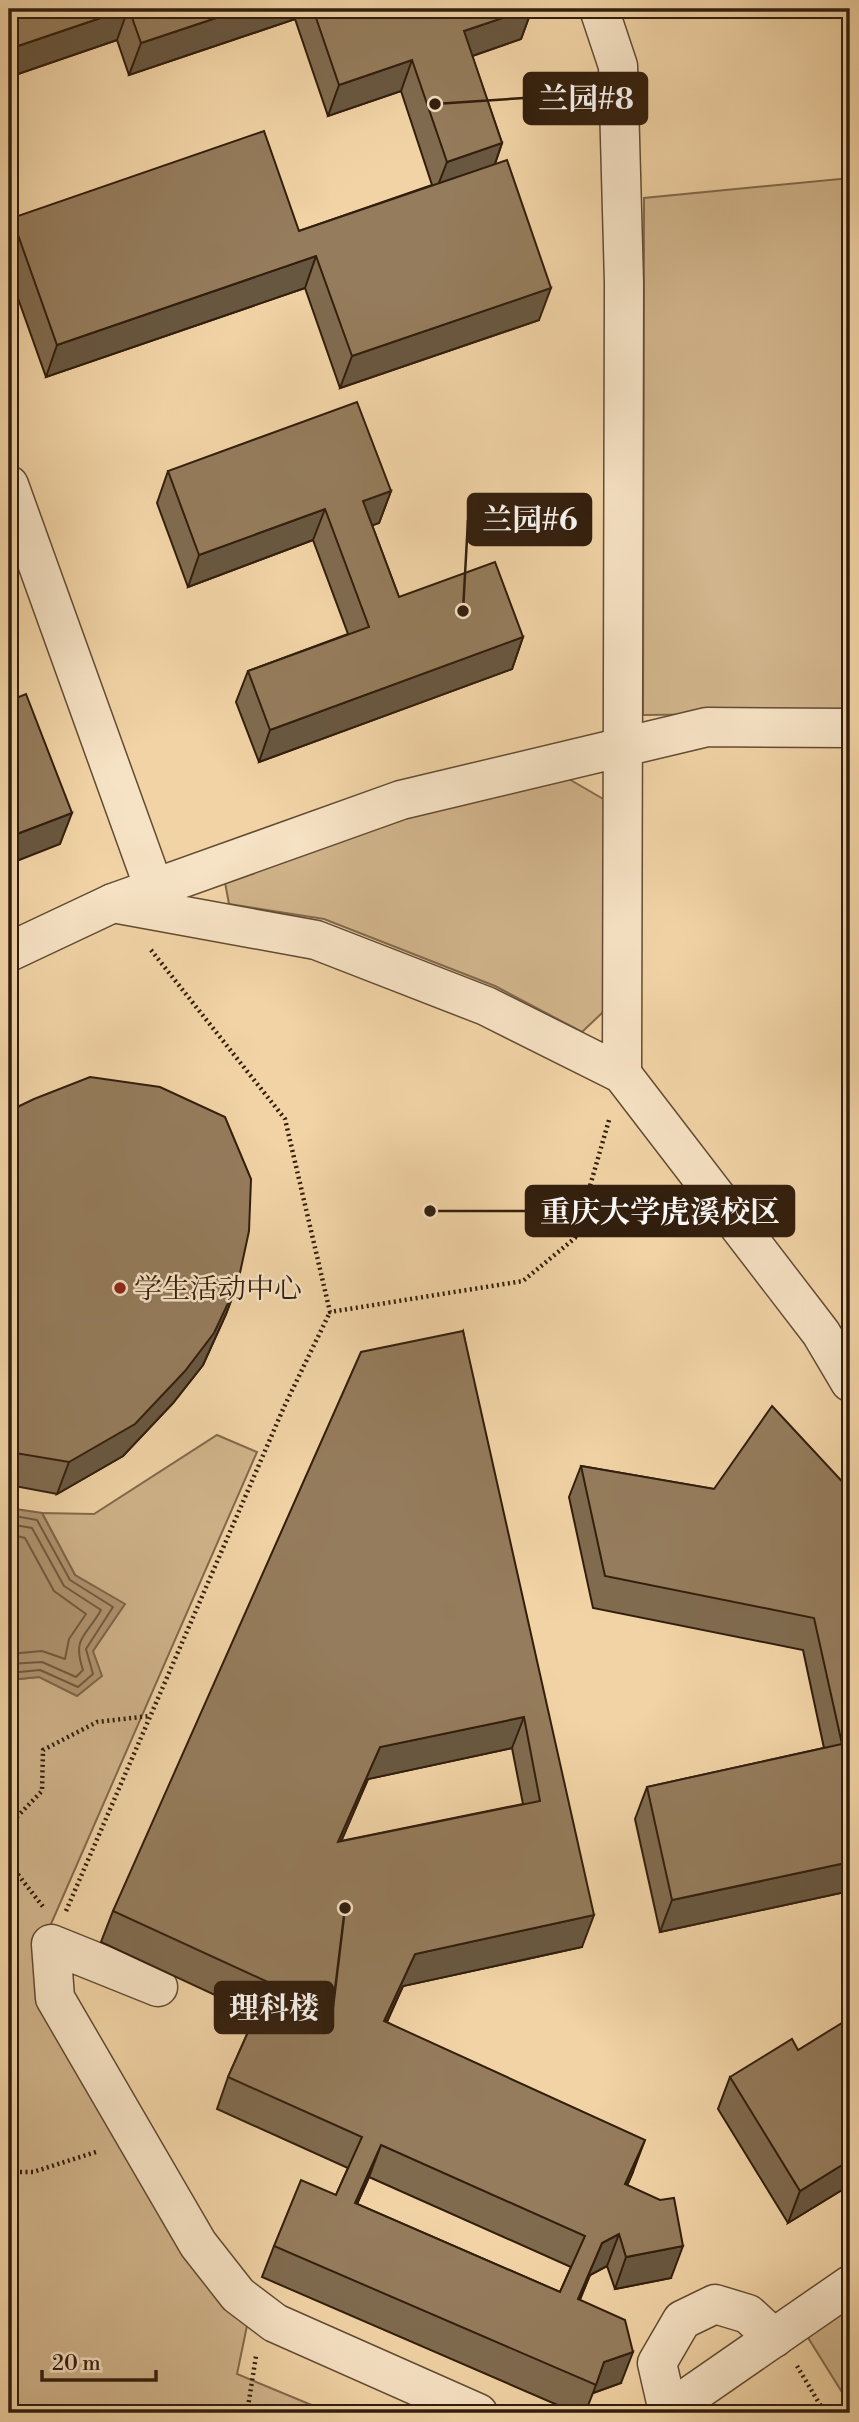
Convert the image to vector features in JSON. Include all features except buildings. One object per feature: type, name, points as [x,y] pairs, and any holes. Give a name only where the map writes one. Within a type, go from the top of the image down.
[{"type":"lane","points":[[599,9],[618,65],[624,283],[622,1074]]},
{"type":"lane","points":[[9,485],[157,900]]},
{"type":"lane","points":[[157,900],[401,800],[707,727],[850,728]]},
{"type":"lane","points":[[9,952],[113,903],[157,900],[316,940],[486,1006],[622,1074],[821,1333],[850,1382]]},
{"type":"lane","points":[[158,1987],[55,1936],[55,1998],[198,2244],[238,2295],[275,2323],[478,2413]]},
{"type":"lane","points":[[777,2336],[748,2314],[715,2304],[682,2320],[657,2363],[666,2412],[777,2336],[850,2285]]},
{"type":"path","points":[[55,1936],[284,1407],[330,1312],[285,1119],[113,903]]},
{"type":"path","points":[[330,1312],[523,1281],[575,1238],[622,1074]]},
{"type":"path","points":[[9,1825],[42,1791],[43,1750],[97,1722],[150,1716]]},
{"type":"path","points":[[9,1843],[16,1872],[55,1936]]},
{"type":"path","points":[[9,2172],[33,2172],[137,2138]]},
{"type":"path","points":[[247,2413],[264,2315]]},
{"type":"path","points":[[777,2336],[825,2413]]},
{"type":"shaded area","points":[[850,178],[850,713],[643,715],[644,198]]},
{"type":"shaded area","points":[[562,775],[605,800],[603,1012],[582,1032],[495,986],[324,919],[229,904],[224,877],[406,813]]},
{"type":"shaded area","points":[[217,1435],[257,1452],[44,1940],[248,2321],[237,2374],[326,2413],[9,2413],[9,1680],[39,1677],[93,1651],[124,1604],[75,1575],[42,1513],[94,1514]]},
{"type":"shaded area","points":[[850,2308],[850,2405],[807,2336]]},
{"type":"water","points":[[9,1508],[42,1513],[75,1575],[125,1604],[93,1651],[102,1676],[77,1696],[39,1677],[9,1680]]},
{"type":"place","name":"兰园#8","points":[[435,104]]},
{"type":"place","name":"兰园#6","points":[[463,611]]},
{"type":"place","name":"重庆大学虎溪校区","points":[[430,1211]]},
{"type":"place","name":"学生活动中心","points":[[120,1288]]},
{"type":"place","name":"理科楼","points":[[345,1908]]}]
